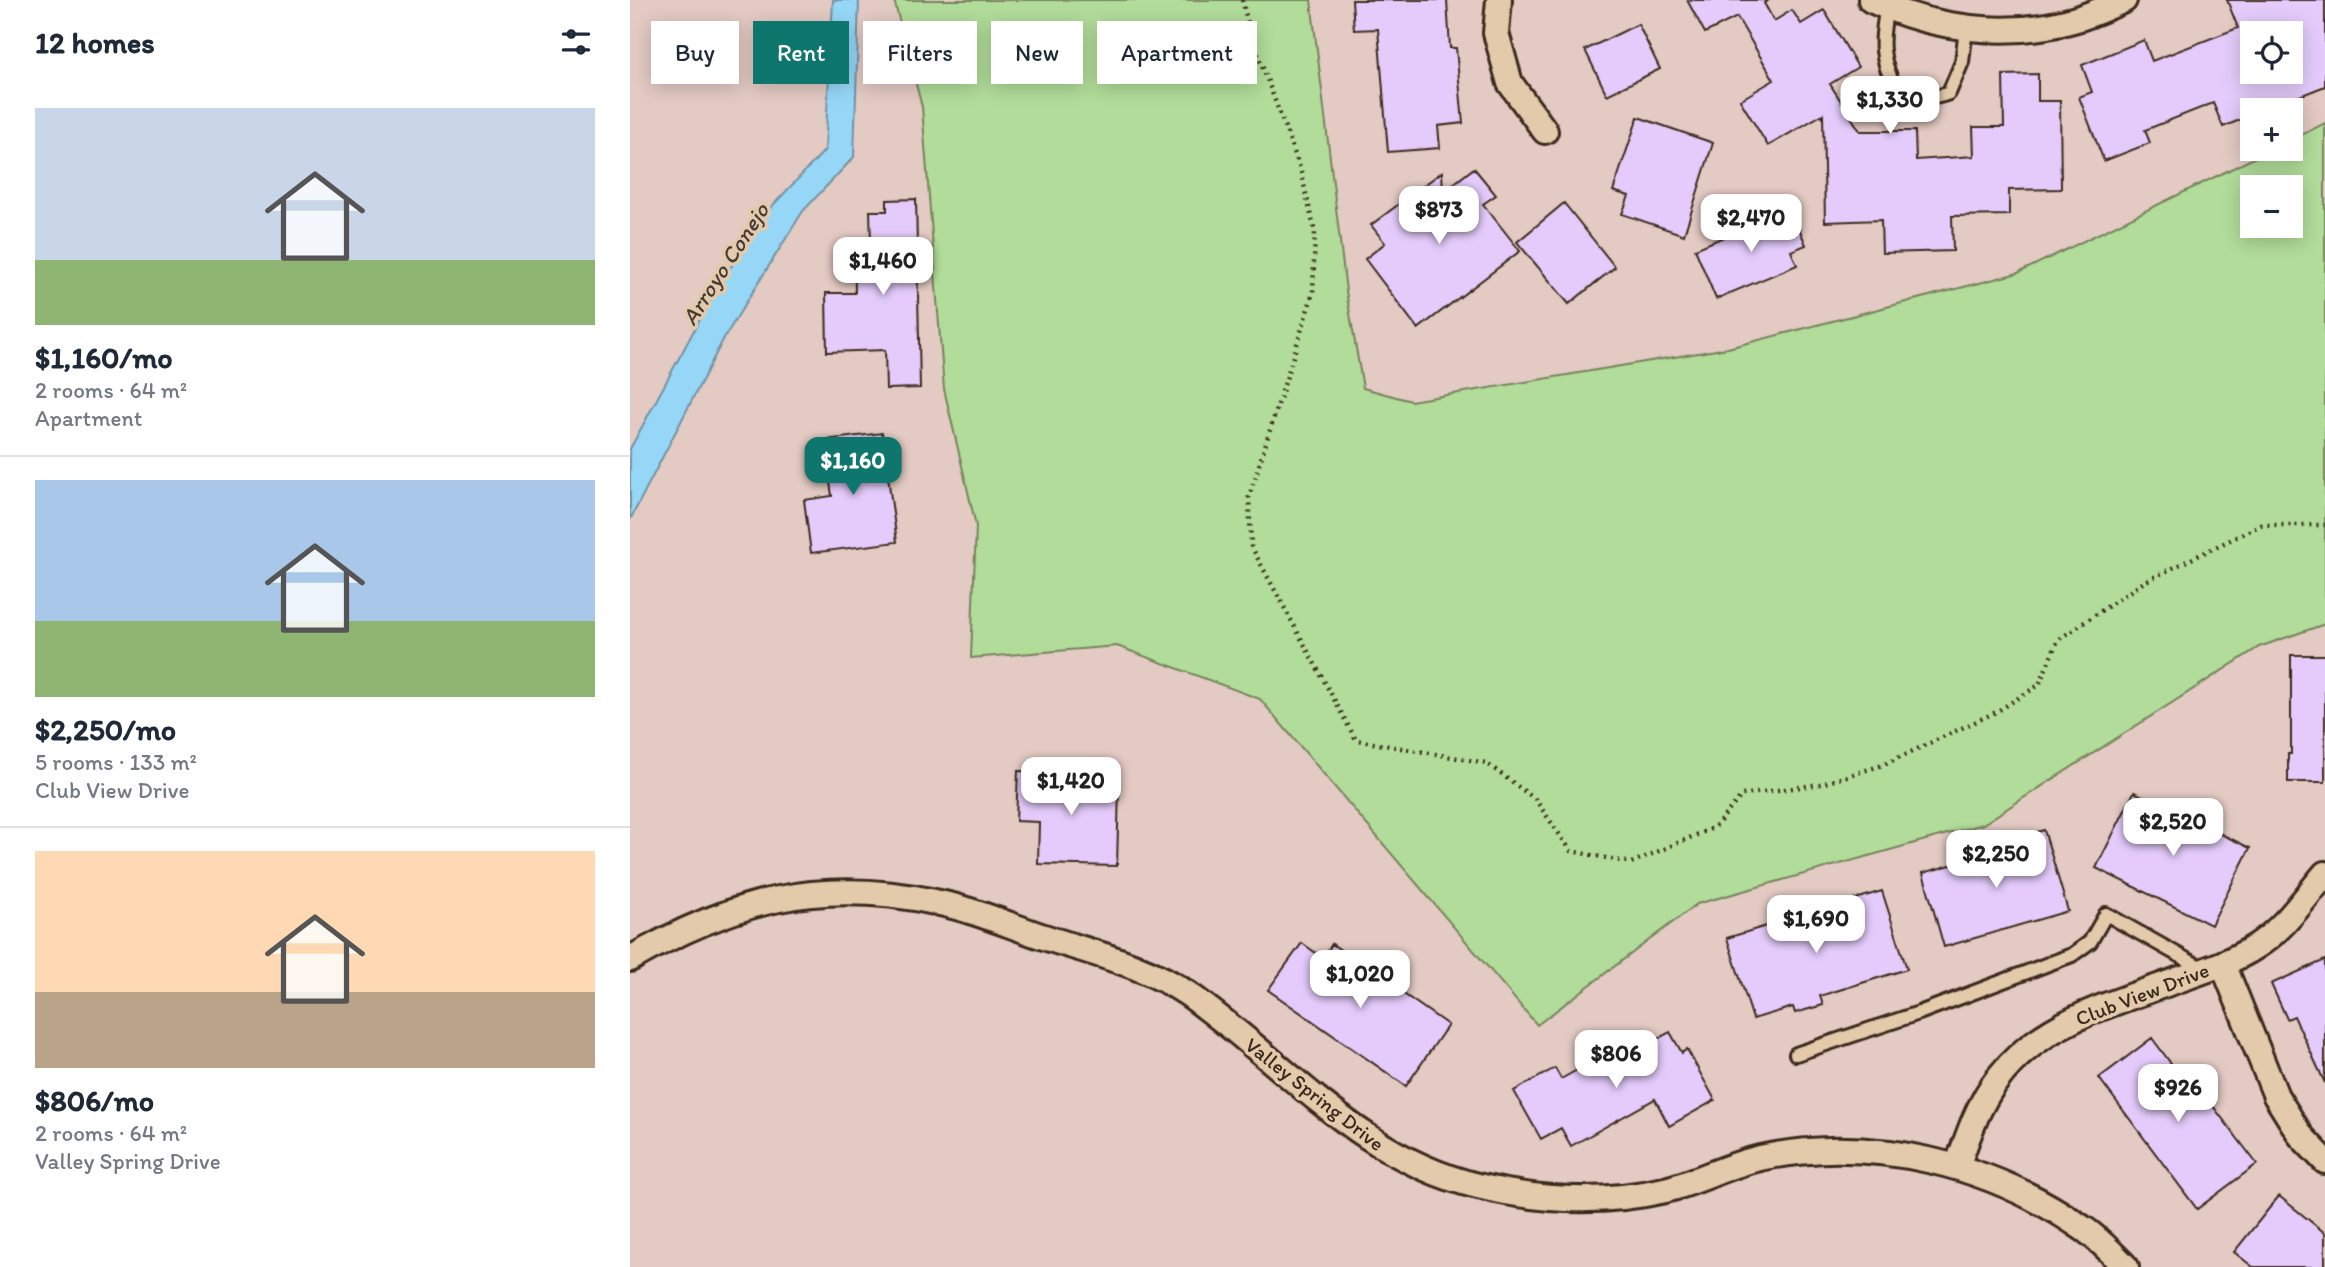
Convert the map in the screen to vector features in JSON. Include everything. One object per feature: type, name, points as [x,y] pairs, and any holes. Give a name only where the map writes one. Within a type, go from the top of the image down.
[{"type":"street","points":[[1499,0],[1496,33],[1510,83],[1545,131]]},
{"type":"street","points":[[1879,4],[1966,29],[2035,27],[2074,20],[2124,0]]},
{"type":"street","name":"Club View Drive","points":[[1957,1166],[1981,1105],[2002,1073],[2028,1047],[2077,1016],[2214,967],[2254,947],[2279,929],[2325,874]]},
{"type":"street","name":"Valley Spring Drive","points":[[630,958],[683,929],[767,900],[828,891],[886,893],[939,902],[1131,965],[1184,991],[1349,1125],[1394,1155],[1471,1185],[1512,1194],[1560,1199],[1612,1198],[1667,1190],[1764,1157],[1828,1150],[1892,1153],[1957,1166],[2025,1193],[2086,1230],[2126,1267]]},
{"type":"street","points":[[2214,967],[2276,1096],[2301,1136],[2325,1161]]},
{"type":"lane","points":[[1879,4],[1885,67],[1896,89],[1911,96],[1934,99],[1949,93],[1962,62],[1966,29]]},
{"type":"lane","points":[[1796,1054],[1919,1013],[2073,956],[2090,942],[2106,914],[2214,967]]},
{"type":"path","points":[[1242,0],[1251,36],[1300,168],[1315,232],[1313,293],[1249,498],[1251,546],[1356,740],[1486,763],[1535,799],[1571,850],[1631,863],[1715,827],[1742,795],[1821,785],[1883,765],[1996,712],[2039,685],[2058,640],[2144,582],[2261,525],[2325,525]]},
{"type":"green space","points":[[894,0],[1311,0],[1346,291],[1363,388],[1411,401],[1728,348],[2018,273],[2247,161],[2303,161],[2303,134],[2325,123],[2325,624],[2259,647],[1983,824],[1697,904],[1537,1025],[1260,699],[1117,646],[971,658],[976,526],[944,389],[922,107],[916,84],[977,84],[977,21],[899,21]]},
{"type":"water","points":[[833,0],[859,0],[854,157],[803,211],[724,338],[630,520],[630,449],[706,308],[759,220],[825,150],[829,84],[849,84],[849,21],[832,21]]},
{"type":"building","points":[[1352,0],[1447,0],[1450,48],[1456,48],[1463,123],[1438,126],[1440,148],[1388,152],[1378,29],[1354,30]]},
{"type":"building","points":[[1687,0],[1769,0],[1764,3],[1774,21],[1792,10],[1801,24],[1824,10],[1858,67],[1830,84],[1860,131],[1915,131],[1916,160],[1974,156],[1973,127],[2004,127],[2003,75],[2038,74],[2038,101],[2060,101],[2061,189],[2009,190],[2009,215],[1952,216],[1953,251],[1882,253],[1881,220],[1825,222],[1823,114],[1768,146],[1740,100],[1774,80],[1737,17],[1705,33]]},
{"type":"building","points":[[2227,0],[2325,0],[2325,86],[2294,98],[2240,98],[2240,120],[2223,127],[2213,103],[2145,130],[2150,143],[2104,161],[2079,97],[2092,92],[2082,65],[2144,40],[2152,61],[2238,28]]},
{"type":"building","points":[[1638,24],[1660,69],[1607,95],[1585,50]]},
{"type":"building","points":[[1638,117],[1713,143],[1684,235],[1622,214],[1629,196],[1613,191]]},
{"type":"building","points":[[1474,168],[1496,195],[1483,204],[1520,251],[1418,329],[1365,259],[1385,243],[1371,225],[1442,172],[1443,192]]},
{"type":"building","points":[[916,199],[920,388],[886,389],[885,350],[827,352],[826,293],[855,293],[854,243],[871,242],[870,211],[887,211],[887,200]]},
{"type":"building","points":[[1564,203],[1615,267],[1569,304],[1517,242]]},
{"type":"building","points":[[1791,209],[1806,245],[1791,251],[1797,265],[1716,299],[1695,249]]},
{"type":"building","points":[[882,433],[897,542],[811,553],[804,500],[832,496],[824,440]]},
{"type":"building","points":[[2291,655],[2325,655],[2325,782],[2288,782],[2288,754],[2291,754]]},
{"type":"building","points":[[1018,771],[1090,772],[1090,784],[1119,785],[1117,866],[1038,864],[1039,822],[1016,821]]},
{"type":"building","points":[[2134,792],[2250,848],[2211,925],[2096,868]]},
{"type":"building","points":[[2044,830],[2068,911],[1944,947],[1923,873],[1975,858],[1973,851]]},
{"type":"building","points":[[1882,891],[1907,969],[1820,996],[1823,1005],[1795,1013],[1793,1007],[1753,1019],[1727,938]]},
{"type":"building","points":[[1302,943],[1323,958],[1332,944],[1448,1025],[1406,1086],[1268,990]]},
{"type":"building","points":[[2325,960],[2325,1083],[2294,1016],[2287,1019],[2271,984]]},
{"type":"building","points":[[1670,1032],[1682,1053],[1687,1049],[1715,1100],[1669,1126],[1655,1099],[1571,1146],[1561,1128],[1541,1139],[1514,1091],[1555,1068],[1561,1079],[1636,1037],[1642,1047]]},
{"type":"building","points":[[2152,1038],[2184,1081],[2190,1076],[2257,1164],[2197,1209],[2099,1078]]},
{"type":"building","points":[[2279,1196],[2325,1233],[2325,1267],[2253,1267],[2234,1252]]},
{"type":"water label","name":"Arroyo Conejo","points":[[725,264]]}]
